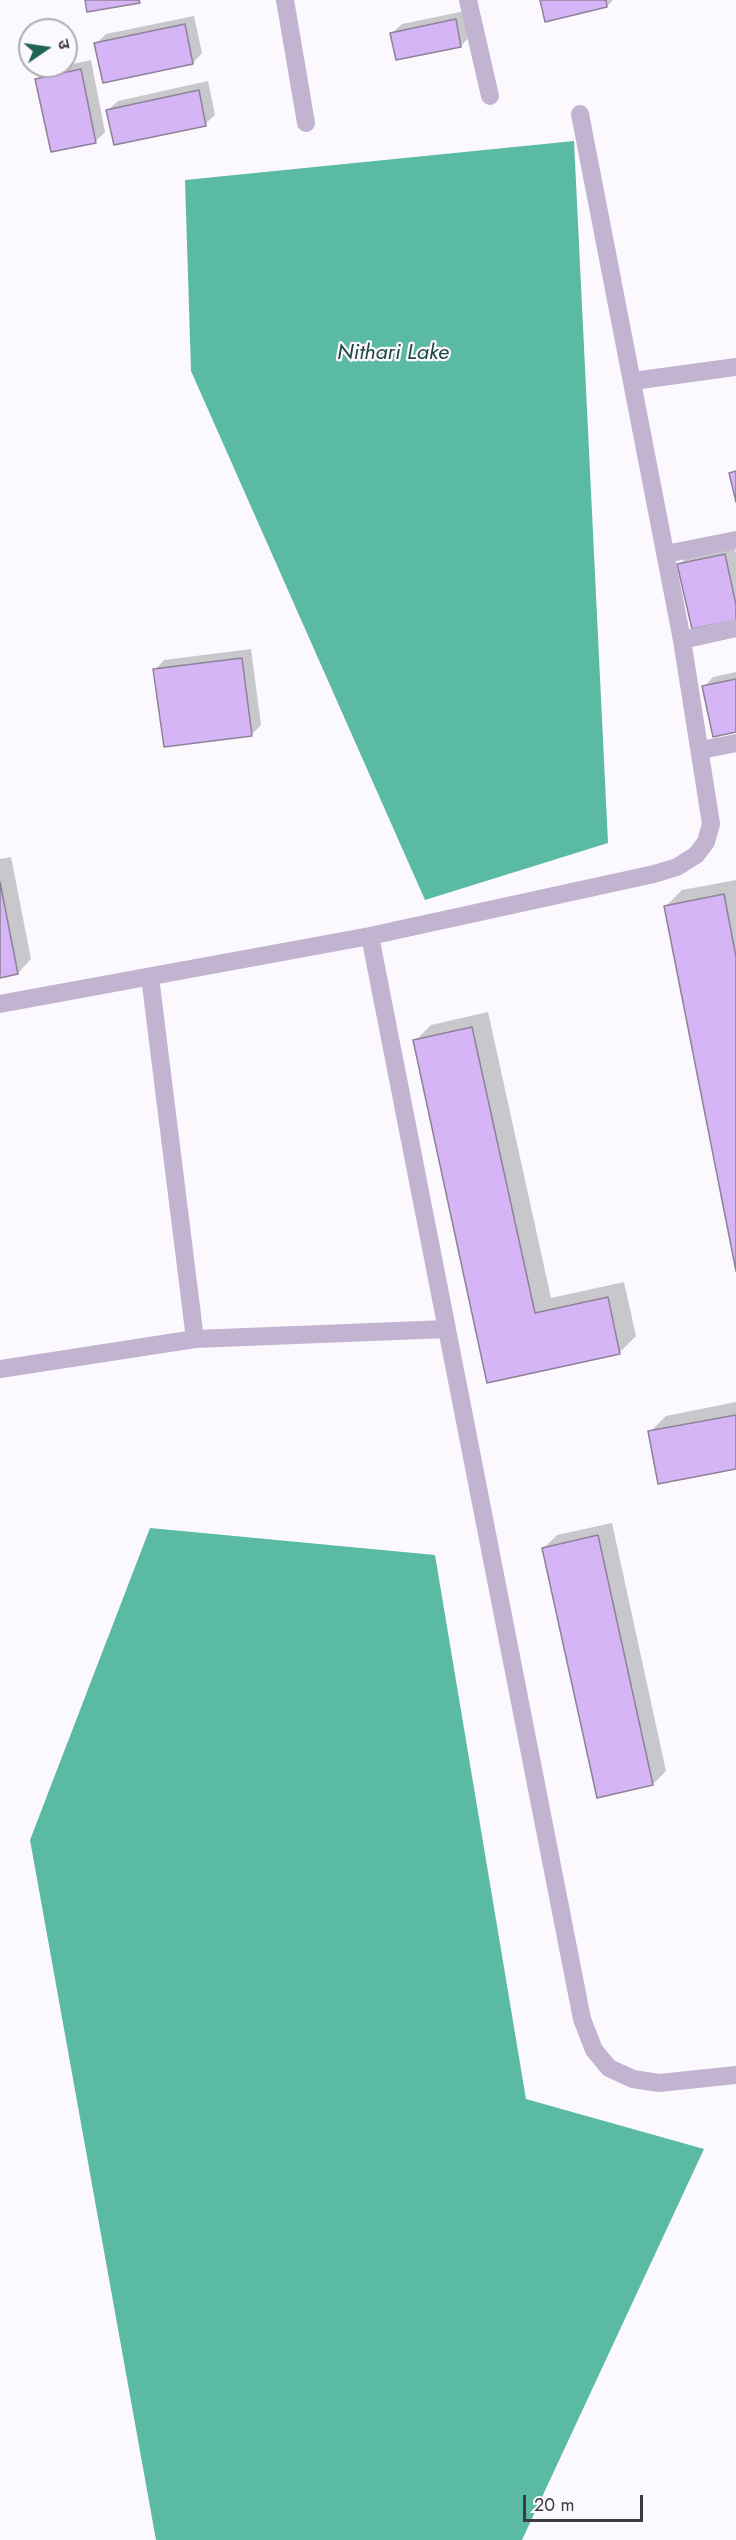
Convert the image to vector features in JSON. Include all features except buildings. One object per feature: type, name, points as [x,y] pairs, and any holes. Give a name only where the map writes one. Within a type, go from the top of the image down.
[{"type":"street","points":[[285,0],[306,123]]},
{"type":"street","points":[[468,0],[490,96]]},
{"type":"street","points":[[0,1004],[370,936],[676,867],[696,855],[706,842],[711,824],[682,639],[580,114]]},
{"type":"street","points":[[633,381],[736,367]]},
{"type":"street","points":[[666,554],[736,540]]},
{"type":"street","points":[[682,639],[736,628]]},
{"type":"street","points":[[700,750],[736,743]]},
{"type":"street","points":[[370,936],[582,2019],[594,2050],[609,2068],[633,2079],[659,2083],[736,2075]]},
{"type":"street","points":[[150,977],[195,1339]]},
{"type":"street","points":[[0,1370],[195,1339],[447,1329]]},
{"type":"water","name":"Nithari Lake","points":[[574,141],[608,843],[425,900],[191,371],[185,180]]},
{"type":"water","points":[[150,1528],[435,1555],[526,2099],[704,2149],[522,2540],[156,2540],[30,1840]]}]
